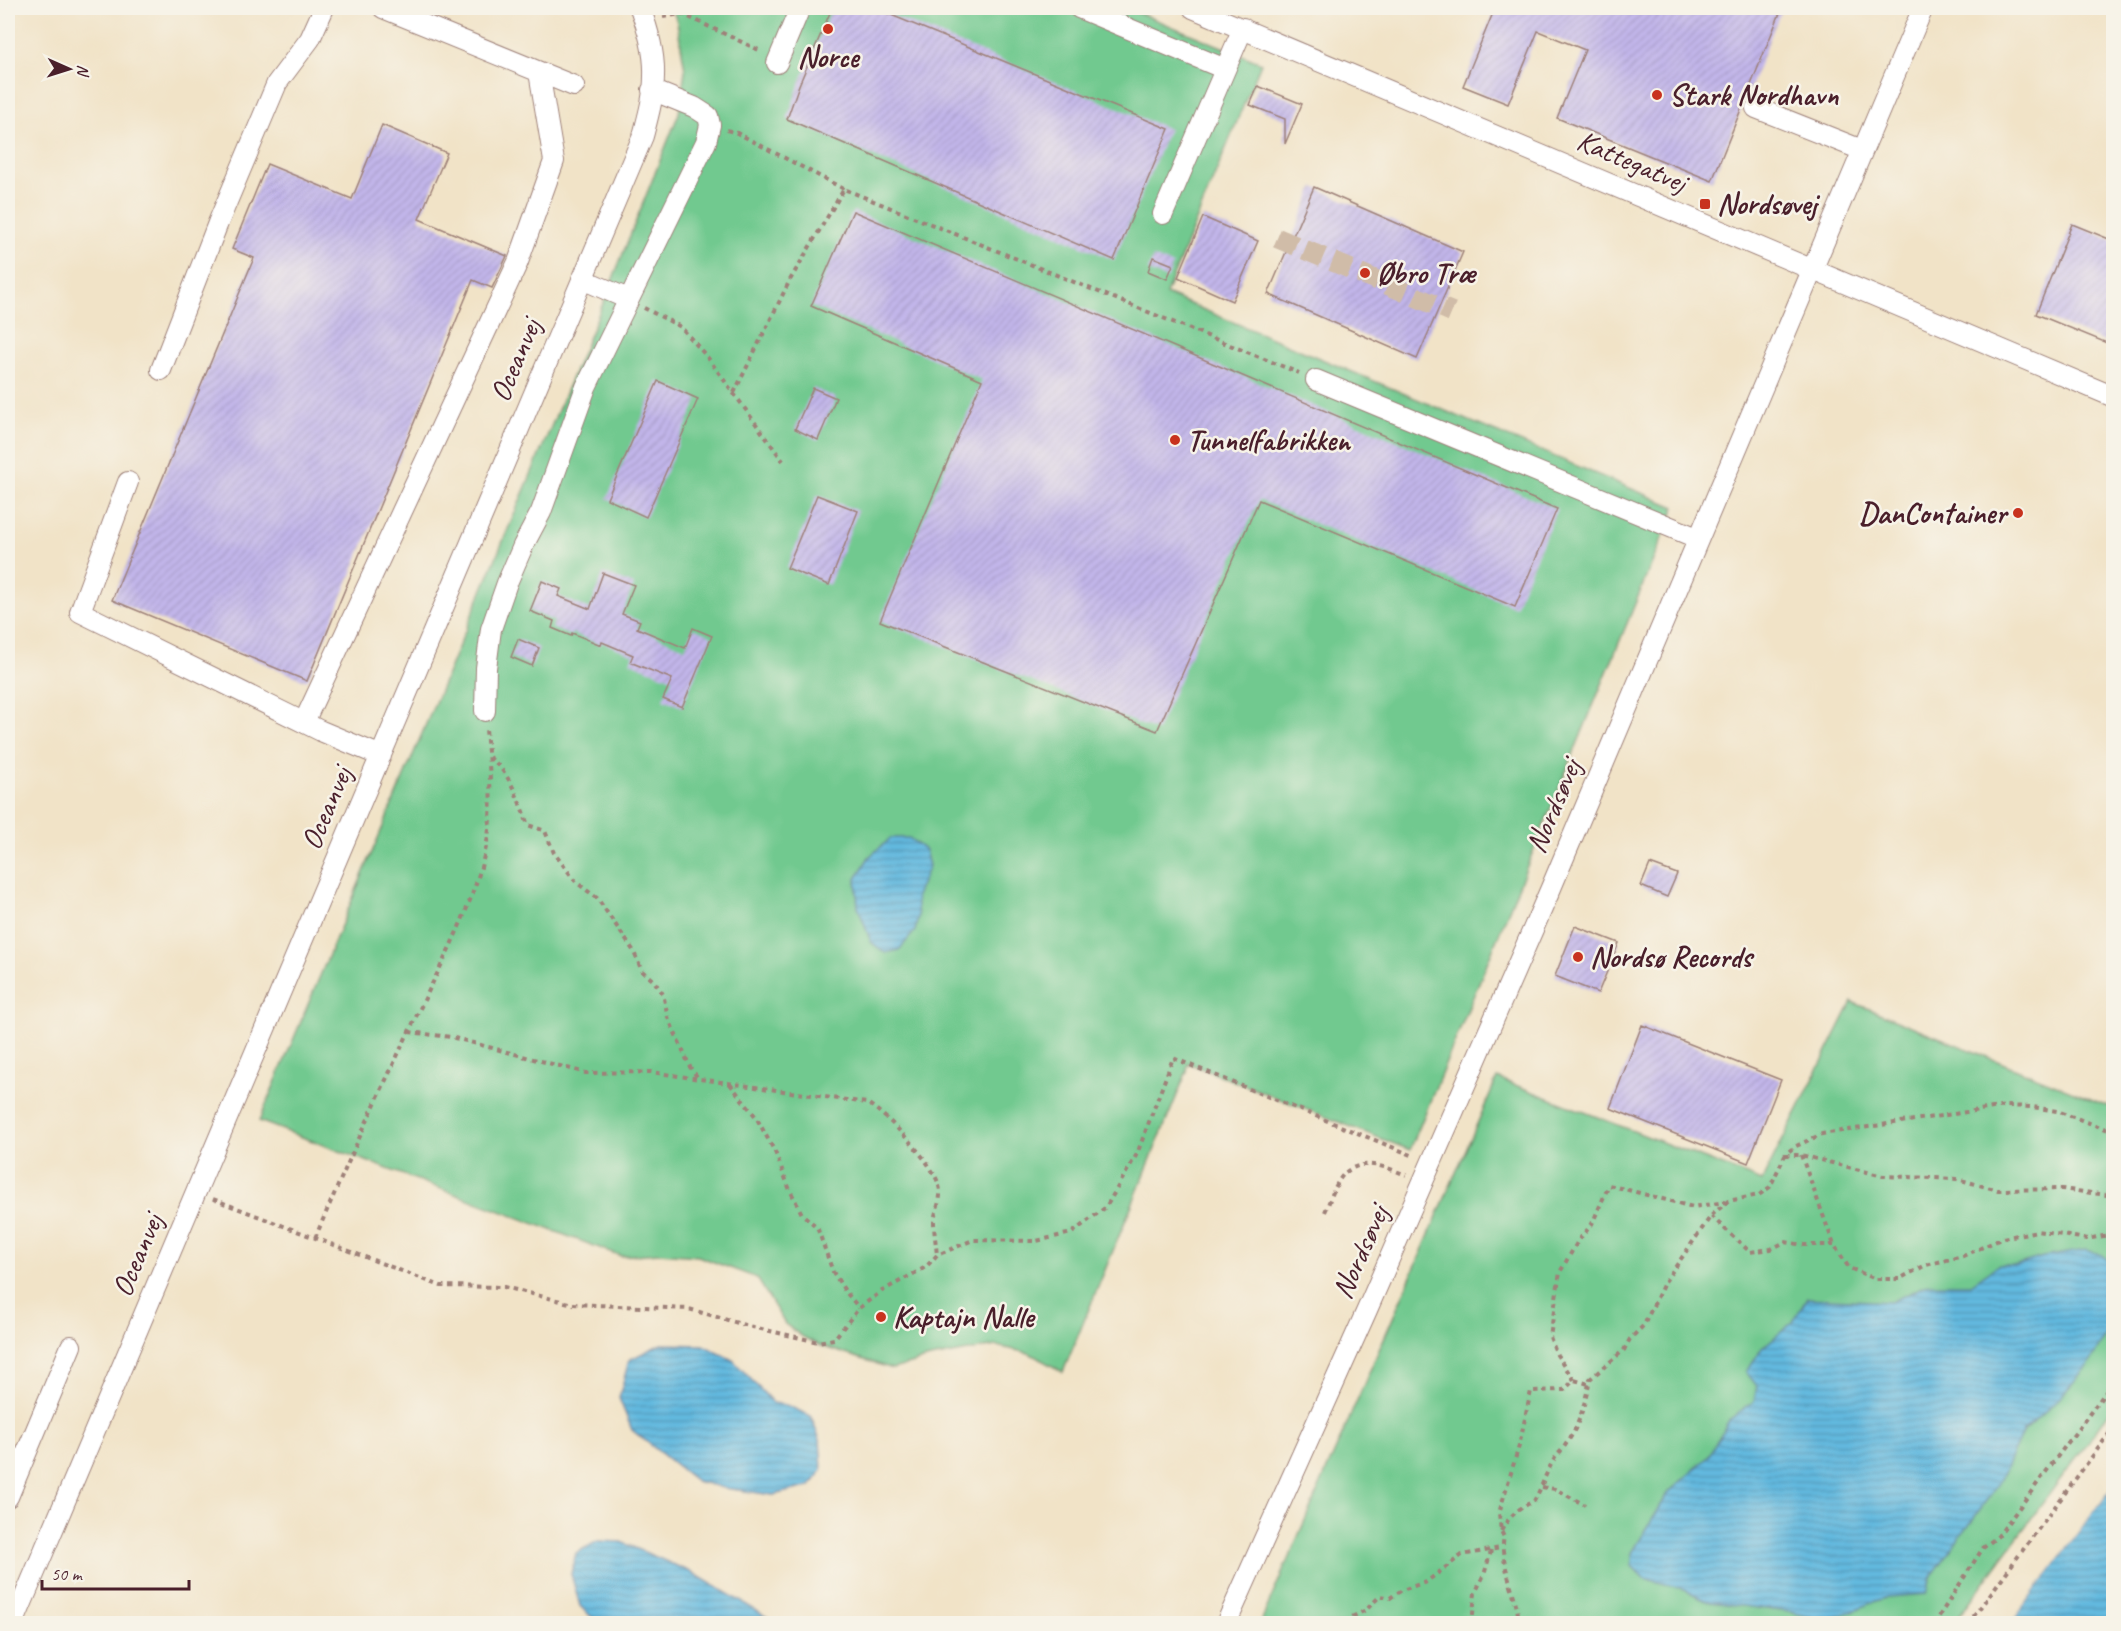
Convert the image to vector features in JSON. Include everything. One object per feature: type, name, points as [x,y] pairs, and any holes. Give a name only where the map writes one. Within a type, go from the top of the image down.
[{"type":"street","points":[[161,370],[218,223],[277,83],[310,39],[324,8]]},
{"type":"street","points":[[383,8],[574,86]]},
{"type":"street","points":[[777,60],[800,8]]},
{"type":"street","points":[[1078,8],[1225,69]]},
{"type":"street","name":"Kattegatvej","points":[[1193,8],[2114,397]]},
{"type":"street","name":"Nordsøvej","points":[[1226,1623],[1432,1163],[1603,766],[1697,538],[1923,8]]},
{"type":"street","name":"Oceanvej","points":[[13,1623],[643,136],[654,76],[649,33],[643,14]]},
{"type":"street","points":[[1163,214],[1243,28]]},
{"type":"street","points":[[304,722],[518,262],[554,161],[539,72]]},
{"type":"street","points":[[485,711],[486,668],[494,620],[523,546],[541,512],[586,387],[706,142],[710,125],[708,117],[694,107],[652,90]]},
{"type":"street","points":[[1756,108],[1862,150]]},
{"type":"street","points":[[582,279],[628,299]]},
{"type":"street","points":[[1316,380],[1697,538]]},
{"type":"street","points":[[128,482],[80,612],[304,722],[381,756]]},
{"type":"street","points":[[8,1497],[71,1346]]},
{"type":"path","points":[[643,14],[682,14],[777,60]]},
{"type":"path","points":[[710,125],[737,133],[844,189],[1316,380]]},
{"type":"path","points":[[734,393],[790,280],[844,189]]},
{"type":"path","points":[[628,299],[681,327],[708,358],[783,460]]},
{"type":"path","points":[[315,1238],[357,1139],[453,939],[475,887],[488,842],[491,795],[485,711]]},
{"type":"path","points":[[488,756],[502,768],[516,792],[528,825],[545,831],[554,853],[576,882],[597,898],[633,950],[642,971],[654,981],[663,994],[668,1017],[690,1067],[698,1078]]},
{"type":"path","points":[[409,1032],[451,1037],[586,1072],[651,1072],[867,1103],[879,1110],[927,1161],[939,1185],[940,1197],[934,1221],[937,1255]]},
{"type":"path","points":[[195,1193],[441,1286],[504,1287],[573,1304],[689,1309],[748,1326],[818,1342],[834,1339],[859,1308],[882,1291],[926,1267],[937,1255],[973,1240],[1036,1241],[1072,1233],[1106,1207],[1137,1154],[1173,1058],[1432,1163]]},
{"type":"path","points":[[730,1083],[756,1117],[775,1152],[802,1214],[817,1227],[833,1272],[859,1308]]},
{"type":"path","points":[[1589,1384],[1574,1380],[1557,1355],[1550,1336],[1560,1272],[1578,1241],[1592,1224],[1609,1185],[1693,1207],[1726,1202],[1759,1195],[1770,1187],[1785,1155],[1794,1147],[1822,1134],[2006,1106],[2057,1111],[2114,1132]]},
{"type":"path","points":[[1785,1155],[1801,1155],[1883,1176],[1957,1179],[1998,1190],[2062,1189],[2114,1196]]},
{"type":"path","points":[[1801,1155],[1834,1245],[1849,1268],[1876,1279],[1899,1279],[1926,1265],[1963,1256],[2002,1238],[2037,1231],[2087,1239],[2114,1234]]},
{"type":"path","points":[[1325,1212],[1343,1175],[1358,1164],[1383,1166],[1424,1181]]},
{"type":"path","points":[[1501,1531],[1507,1520],[1522,1506],[1534,1501],[1552,1462],[1565,1446],[1580,1417],[1590,1379],[1624,1350],[1630,1339],[1644,1325],[1664,1283],[1712,1216],[1726,1202]]},
{"type":"path","points":[[1712,1216],[1750,1252],[1771,1250],[1785,1242],[1804,1245],[1834,1245]]},
{"type":"path","points":[[1519,1623],[1519,1608],[1501,1548],[1504,1537],[1499,1513],[1519,1446],[1531,1391],[1564,1390],[1574,1380]]},
{"type":"path","points":[[1934,1623],[1983,1548],[1998,1536],[2114,1381]]},
{"type":"path","points":[[1968,1623],[2114,1427]]},
{"type":"path","points":[[1541,1487],[1555,1489],[1585,1505]]},
{"type":"path","points":[[1347,1623],[1352,1617],[1366,1610],[1380,1596],[1390,1598],[1402,1590],[1426,1582],[1462,1555],[1501,1548]]},
{"type":"path","points":[[1472,1623],[1475,1593],[1492,1550]]},
{"type":"green space","points":[[672,8],[1127,8],[1261,63],[1166,294],[1675,507],[1410,1150],[1188,1063],[1187,1071],[1063,1372],[1029,1353],[996,1346],[930,1358],[893,1369],[821,1346],[803,1337],[785,1324],[757,1278],[698,1256],[659,1253],[621,1256],[259,1121],[604,301],[679,113],[685,70],[677,22]]},
{"type":"green space","points":[[1852,1002],[2113,1108],[2113,1408],[1954,1623],[1260,1624],[1497,1078],[1762,1181]]},
{"type":"water","points":[[891,838],[909,838],[925,850],[929,866],[916,896],[918,917],[915,931],[899,950],[885,953],[871,942],[858,907],[856,879],[869,857]]},
{"type":"water","points":[[2086,1250],[2100,1254],[2113,1264],[2113,1322],[2089,1364],[2059,1399],[2023,1431],[1999,1483],[1931,1577],[1926,1594],[1887,1597],[1827,1621],[1790,1612],[1711,1602],[1680,1588],[1644,1578],[1632,1566],[1632,1553],[1669,1492],[1708,1457],[1729,1420],[1754,1401],[1757,1386],[1746,1372],[1762,1348],[1793,1322],[1807,1298],[1891,1302],[1928,1284],[1971,1284],[1998,1265],[2016,1265],[2043,1257]]},
{"type":"water","points":[[661,1344],[703,1345],[733,1360],[773,1403],[786,1405],[811,1416],[820,1440],[822,1470],[811,1486],[773,1495],[724,1488],[696,1481],[632,1430],[619,1398],[629,1360]]},
{"type":"water","points":[[2113,1486],[2113,1623],[2011,1623]]},
{"type":"water","points":[[598,1541],[621,1542],[693,1573],[777,1623],[598,1623],[580,1606],[571,1574],[576,1553]]},
{"type":"pier","points":[[2114,1483],[2011,1623],[2008,1624]]},
{"type":"building","points":[[832,8],[874,8],[1169,129],[1114,260],[787,119]]},
{"type":"building","name":"Stark Nordhavn","points":[[1495,8],[1782,8],[1712,181],[1557,118],[1585,50],[1538,31],[1508,104],[1463,86]]},
{"type":"building","points":[[1258,86],[1302,104],[1285,144],[1285,119],[1250,105]]},
{"type":"building","points":[[382,125],[447,153],[419,219],[507,256],[492,288],[473,280],[307,681],[112,600],[254,258],[232,249],[267,164],[352,199]]},
{"type":"building","name":"Øbro Træ","points":[[1314,187],[1463,252],[1417,359],[1268,294]]},
{"type":"building","name":"Tunnelfabrikken","points":[[853,211],[1557,509],[1515,607],[1259,500],[1157,731],[880,621],[982,380],[811,306]]},
{"type":"building","points":[[1203,217],[1258,241],[1232,301],[1178,277]]},
{"type":"building","points":[[2072,224],[2114,241],[2114,346],[2036,314]]},
{"type":"building","points":[[1153,257],[1173,265],[1167,279],[1148,271]]},
{"type":"building","points":[[658,381],[698,399],[646,517],[607,499]]},
{"type":"building","points":[[813,388],[836,398],[818,440],[795,429]]},
{"type":"building","points":[[817,495],[858,511],[829,585],[787,568]]},
{"type":"building","points":[[603,573],[634,585],[622,614],[640,621],[637,628],[685,648],[693,628],[712,636],[682,707],[663,699],[672,679],[630,662],[633,655],[602,642],[601,645],[572,633],[571,636],[552,628],[554,621],[530,611],[542,581],[561,589],[558,596],[590,609]]},
{"type":"building","points":[[518,639],[539,648],[532,666],[511,657]]},
{"type":"building","points":[[1650,864],[1677,874],[1667,897],[1641,886]]},
{"type":"building","points":[[1575,926],[1619,943],[1598,993],[1555,976]]},
{"type":"building","points":[[1642,1025],[1781,1080],[1748,1163],[1610,1108]]},
{"type":"tunnel","points":[[1277,238],[1452,312]]},
{"type":"place","name":"Norce","points":[[828,29]]},
{"type":"place","name":"Stark Nordhavn","points":[[1657,95]]},
{"type":"place","name":"Nordsøvej","points":[[1705,204]]},
{"type":"place","name":"Øbro Træ","points":[[1365,273]]},
{"type":"place","name":"Tunnelfabrikken","points":[[1175,440]]},
{"type":"place","name":"DanContainer","points":[[2018,513]]},
{"type":"place","name":"Nordsø Records","points":[[1578,957]]},
{"type":"place","name":"Kaptajn Nalle","points":[[881,1317]]}]
